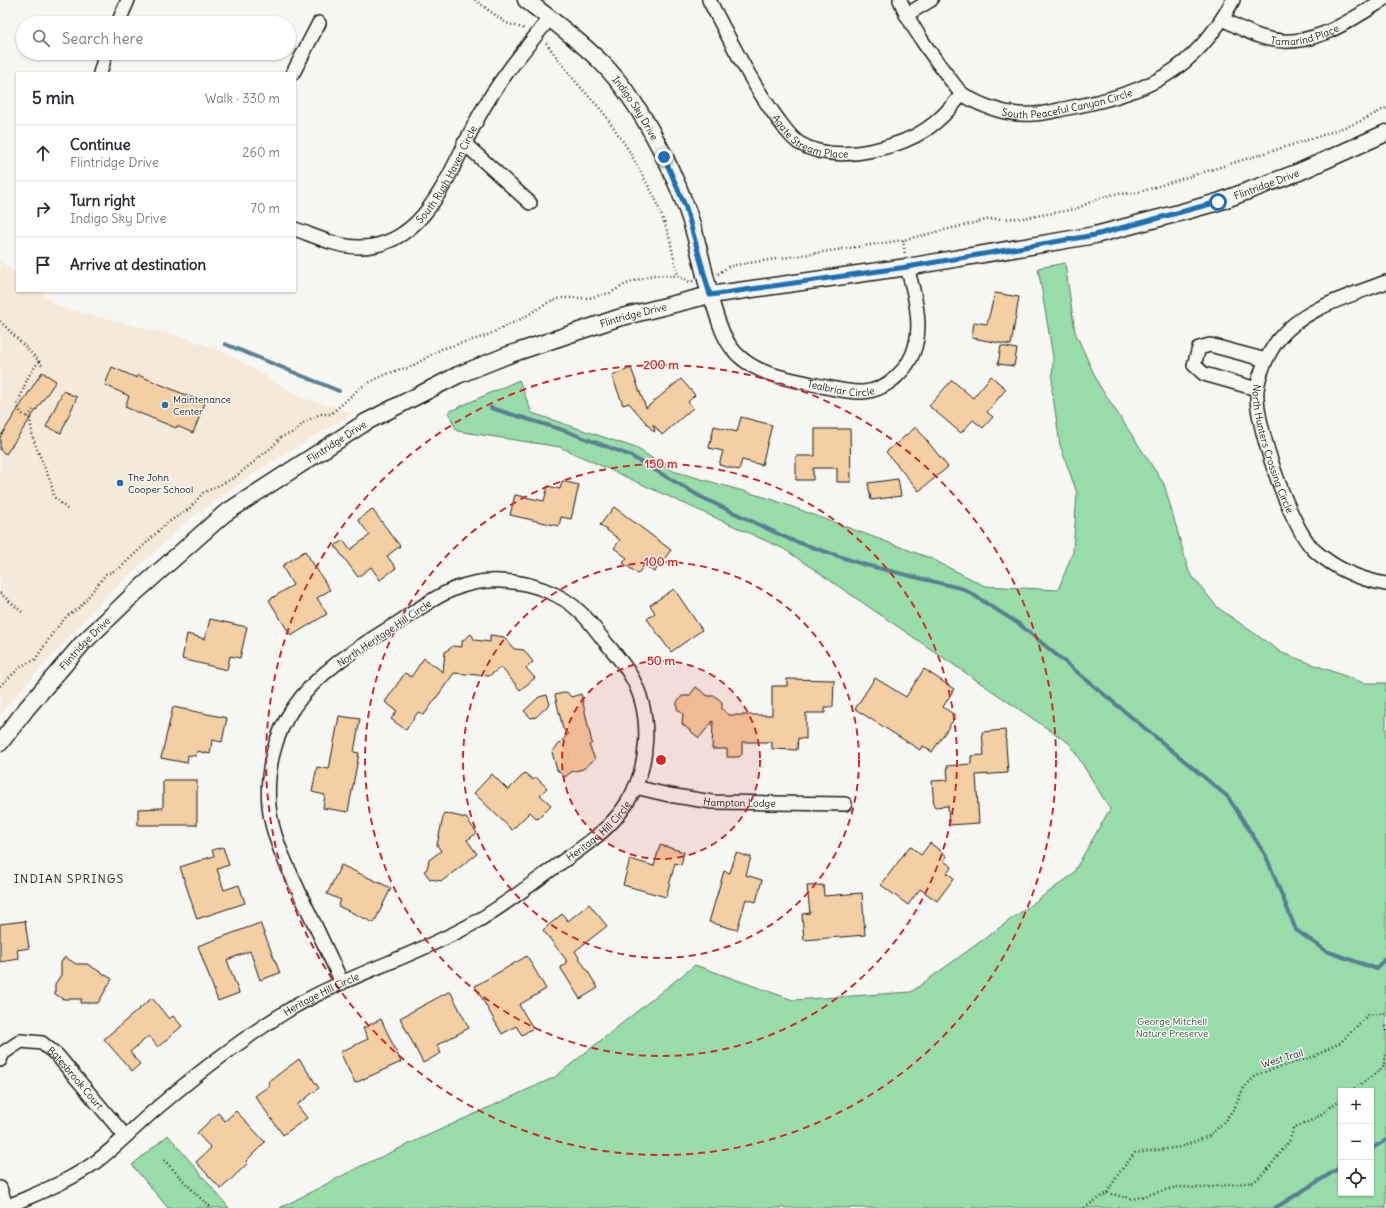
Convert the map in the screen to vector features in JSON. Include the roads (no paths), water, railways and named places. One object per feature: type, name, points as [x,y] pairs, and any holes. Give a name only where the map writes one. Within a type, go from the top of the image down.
[{"type":"street","points":[[121,16],[128,0]]},
{"type":"street","name":"Indigo Sky Drive","points":[[526,0],[550,18],[604,65],[640,114],[664,157],[686,208],[710,295]]},
{"type":"street","name":"Agate Stream Place","points":[[709,0],[737,54],[768,106],[788,133],[799,143],[824,152],[842,154],[869,152],[892,146],[910,140],[922,133],[946,114],[962,94]]},
{"type":"street","name":"South Peaceful Canyon Circle","points":[[900,0],[906,15],[936,61],[962,94],[976,102],[992,108],[1011,113],[1032,115],[1107,101],[1132,93],[1160,79],[1184,63],[1202,46],[1223,19],[1233,0]]},
{"type":"street","points":[[906,15],[931,0]]},
{"type":"street","name":"Tamarind Place","points":[[1223,19],[1264,38],[1282,42],[1312,38],[1343,24],[1383,0]]},
{"type":"street","name":"South Rush Haven Circle","points":[[296,229],[339,244],[358,247],[376,246],[394,239],[410,230],[423,217],[446,181],[480,114],[501,82],[550,18]]},
{"type":"street","points":[[294,72],[319,24]]},
{"type":"street","points":[[100,72],[104,60]]},
{"type":"street","name":"Flintridge Drive","points":[[0,743],[27,708],[82,644],[172,559],[224,514],[366,422],[458,375],[508,355],[618,318],[710,295],[907,267],[1095,235],[1218,202],[1299,172],[1386,133]]},
{"type":"street","points":[[464,143],[530,203]]},
{"type":"street","name":"Tealbriar Circle","points":[[710,295],[727,341],[739,356],[756,368],[772,376],[838,389],[863,392],[892,382],[911,359],[917,344],[918,321],[915,295],[907,267]]},
{"type":"street","name":"North Hunters Crossing Circle","points":[[1386,282],[1331,304],[1309,315],[1288,329],[1277,341],[1266,360],[1257,389],[1257,409],[1261,429],[1296,525],[1313,549],[1335,567],[1358,578],[1386,584]]},
{"type":"street","points":[[1257,389],[1204,374],[1194,365],[1199,348],[1210,345],[1266,360]]},
{"type":"street","name":"North Heritage Hill Circle","points":[[342,983],[282,855],[274,830],[269,806],[269,780],[273,754],[279,732],[292,709],[306,691],[325,673],[365,643],[436,598],[457,588],[477,582],[500,581],[521,584],[562,598],[579,611],[616,654],[632,677],[635,684],[645,718],[646,738],[635,787]]},
{"type":"street","name":"Hampton Lodge","points":[[635,787],[669,795],[712,802],[845,804]]},
{"type":"street","name":"Heritage Hill Circle","points":[[5,1207],[37,1194],[97,1161],[124,1136],[224,1053],[291,1009],[342,983],[466,927],[513,898],[583,847],[609,824],[625,806],[635,787]]},
{"type":"street","name":"Batesbrook Court","points":[[0,1060],[3,1053],[21,1041],[42,1043],[56,1055],[124,1136]]},
{"type":"street","points":[[0,1188],[5,1207]]},
{"type":"waterway","points":[[225,344],[339,391]]},
{"type":"waterway","points":[[491,408],[563,430],[629,455],[701,497],[791,540],[862,564],[964,589],[1019,624],[1228,797],[1266,856],[1296,930],[1326,951],[1377,969],[1386,957]]},
{"type":"waterway","points":[[1374,1147],[1386,1140]]},
{"type":"waterway","points":[[1275,1208],[1338,1169]]},
{"type":"place","name":"Maintenance Center","points":[[165,405]]},
{"type":"place","name":"The John Cooper School","points":[[120,483]]},
{"type":"district","name":"INDIAN SPRINGS","points":[[69,879]]},
{"type":"park label","name":"George Mitchell Nature Preserve","points":[[1172,1026]]}]
